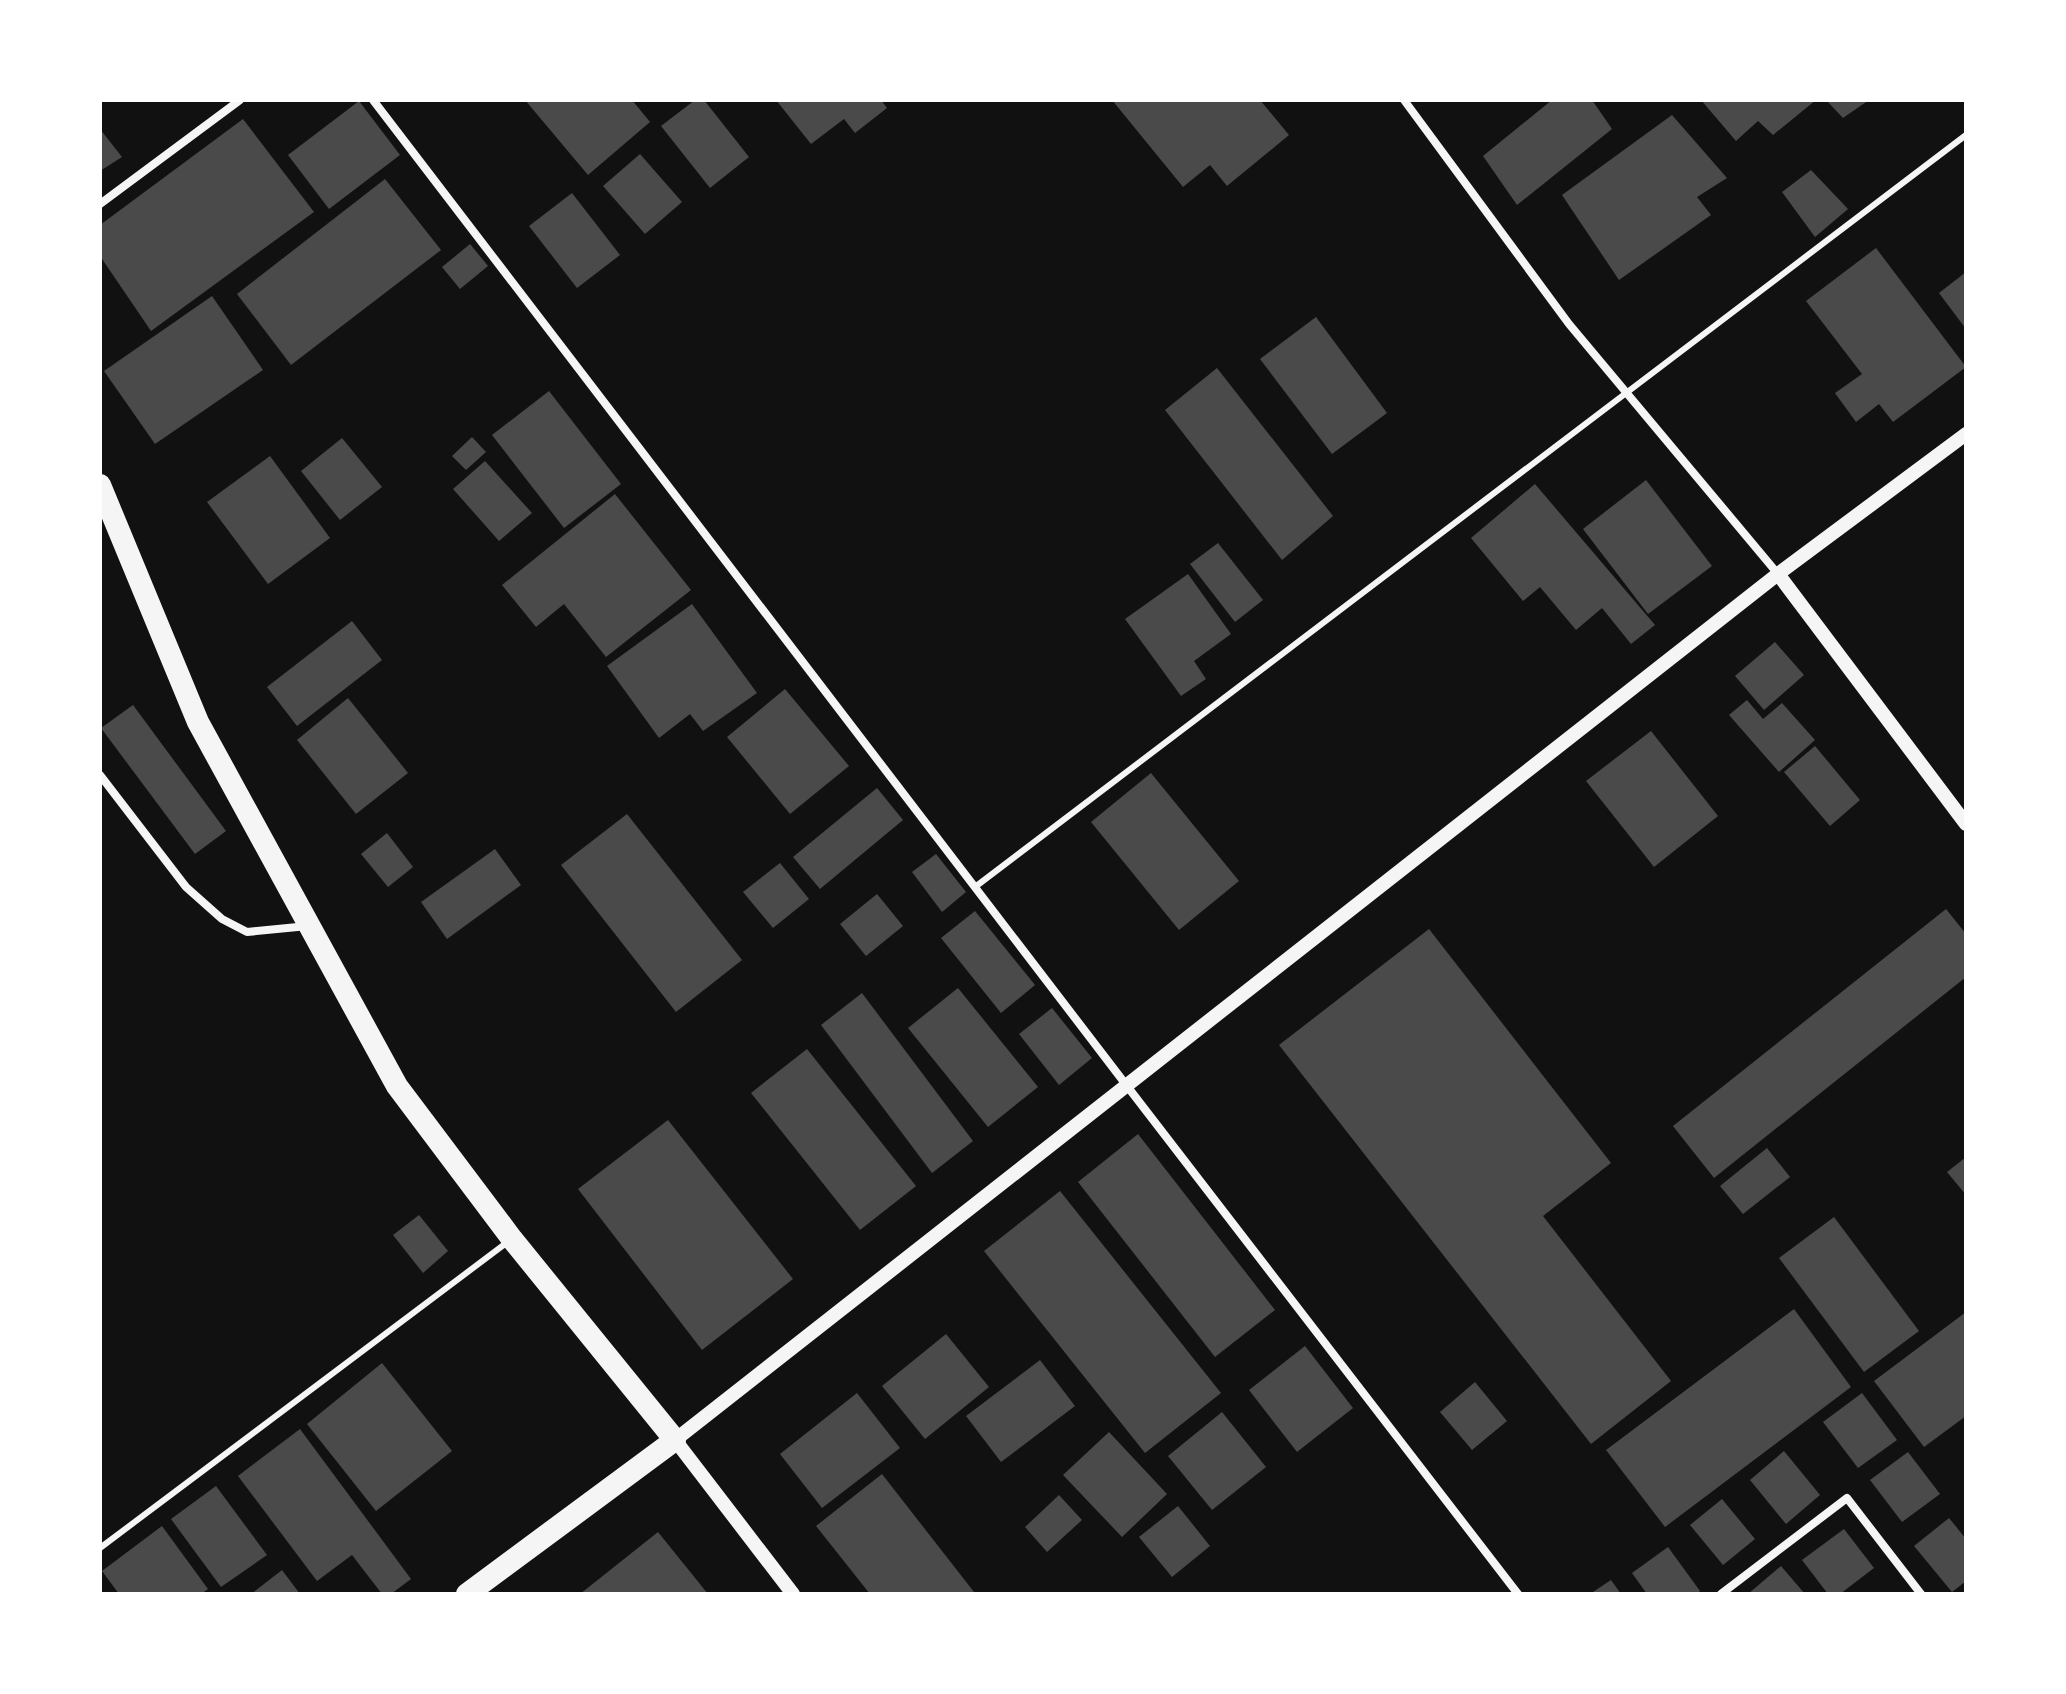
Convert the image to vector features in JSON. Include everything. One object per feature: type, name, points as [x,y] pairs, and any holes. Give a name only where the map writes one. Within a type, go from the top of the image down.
[{"type":"highway","points":[[100,485],[198,722],[397,1086],[512,1239],[675,1440],[467,1594]]},
{"type":"street","points":[[100,204],[240,100]]},
{"type":"street","points":[[373,100],[1518,1594]]},
{"type":"street","points":[[1404,100],[1569,324],[1778,574],[1966,824]]},
{"type":"street","points":[[793,1594],[675,1440],[1778,574],[1966,434]]},
{"type":"street","points":[[100,775],[186,887],[222,919],[247,932],[310,926]]},
{"type":"street","points":[[1721,1594],[1847,1498],[1921,1594]]},
{"type":"lane","points":[[975,887],[1966,135]]},
{"type":"lane","points":[[100,1548],[512,1239]]},
{"type":"building","points":[[525,100],[632,100],[650,122],[588,175]]},
{"type":"building","points":[[695,100],[704,100],[749,157],[710,188],[661,126]]},
{"type":"building","points":[[776,100],[881,100],[887,108],[855,133],[844,119],[811,144]]},
{"type":"building","points":[[1112,100],[1260,100],[1289,135],[1227,186],[1210,165],[1183,187]]},
{"type":"building","points":[[1552,100],[1592,100],[1612,129],[1517,205],[1483,156]]},
{"type":"building","points":[[1701,100],[1816,100],[1773,135],[1758,121],[1736,141]]},
{"type":"building","points":[[1826,100],[1869,100],[1843,118]]},
{"type":"building","points":[[359,101],[400,155],[329,209],[288,155]]},
{"type":"building","points":[[1672,115],[1727,178],[1697,197],[1711,215],[1619,280],[1562,195]]},
{"type":"building","points":[[243,119],[314,212],[151,331],[100,256],[100,225]]},
{"type":"building","points":[[100,129],[122,157],[100,171]]},
{"type":"building","points":[[640,154],[682,202],[645,234],[603,186]]},
{"type":"building","points":[[1811,170],[1848,209],[1815,237],[1782,192]]},
{"type":"building","points":[[385,179],[441,250],[291,365],[237,294]]},
{"type":"building","points":[[572,193],[620,255],[577,288],[529,226]]},
{"type":"building","points":[[470,244],[488,266],[460,289],[442,267]]},
{"type":"building","points":[[1876,248],[1966,367],[1893,422],[1879,404],[1856,422],[1835,393],[1862,374],[1806,301]]},
{"type":"building","points":[[1966,272],[1966,329],[1939,293]]},
{"type":"building","points":[[212,296],[263,370],[155,444],[104,371]]},
{"type":"building","points":[[1316,317],[1387,413],[1332,454],[1260,359]]},
{"type":"building","points":[[1217,368],[1333,516],[1282,560],[1165,410]]},
{"type":"building","points":[[549,391],[621,484],[564,528],[492,435]]},
{"type":"building","points":[[472,437],[486,452],[466,470],[452,456]]},
{"type":"building","points":[[342,438],[382,487],[340,520],[301,471]]},
{"type":"building","points":[[270,456],[330,538],[268,584],[207,502]]},
{"type":"building","points":[[485,461],[532,513],[499,541],[453,489]]},
{"type":"building","points":[[1646,480],[1712,566],[1648,614],[1583,529]]},
{"type":"building","points":[[1535,484],[1655,625],[1631,644],[1602,608],[1576,630],[1540,587],[1523,601],[1471,538]]},
{"type":"building","points":[[615,494],[691,590],[606,657],[564,604],[536,627],[502,585]]},
{"type":"building","points":[[1218,543],[1263,600],[1235,622],[1190,564]]},
{"type":"building","points":[[1188,574],[1231,634],[1194,661],[1206,679],[1181,696],[1125,619]]},
{"type":"building","points":[[692,604],[757,693],[703,731],[690,714],[659,738],[607,666]]},
{"type":"building","points":[[352,621],[382,660],[297,726],[267,687]]},
{"type":"building","points":[[1775,642],[1804,675],[1764,710],[1735,676]]},
{"type":"building","points":[[785,689],[849,766],[790,814],[727,737]]},
{"type":"building","points":[[348,698],[408,773],[356,814],[297,740]]},
{"type":"building","points":[[1747,700],[1763,719],[1782,703],[1815,740],[1779,772],[1729,715]]},
{"type":"building","points":[[133,705],[226,831],[195,854],[101,728]]},
{"type":"building","points":[[1651,731],[1718,816],[1654,867],[1586,781]]},
{"type":"building","points":[[1815,746],[1860,800],[1830,826],[1784,772]]},
{"type":"building","points":[[1151,773],[1239,881],[1179,930],[1091,822]]},
{"type":"building","points":[[877,788],[903,820],[820,889],[793,857]]},
{"type":"building","points":[[627,814],[742,960],[676,1012],[561,865]]},
{"type":"building","points":[[387,833],[413,867],[388,887],[361,854]]},
{"type":"building","points":[[495,849],[521,885],[447,939],[421,902]]},
{"type":"building","points":[[936,854],[966,892],[942,912],[912,872]]},
{"type":"building","points":[[780,863],[809,899],[773,928],[743,892]]},
{"type":"building","points":[[877,894],[903,926],[866,956],[840,924]]},
{"type":"building","points":[[1946,909],[1966,934],[1966,977],[1714,1178],[1673,1126]]},
{"type":"building","points":[[975,911],[1035,985],[1001,1013],[941,938]]},
{"type":"building","points":[[1429,929],[1611,1163],[1543,1216],[1671,1381],[1591,1444],[1279,1045]]},
{"type":"building","points":[[958,988],[1038,1087],[988,1127],[908,1028]]},
{"type":"building","points":[[862,993],[973,1141],[932,1173],[821,1025]]},
{"type":"building","points":[[1052,1008],[1092,1058],[1059,1085],[1019,1034]]},
{"type":"building","points":[[807,1049],[916,1186],[860,1230],[751,1093]]},
{"type":"building","points":[[668,1120],[793,1279],[702,1350],[578,1189]]},
{"type":"building","points":[[1138,1134],[1275,1310],[1215,1357],[1078,1182]]},
{"type":"building","points":[[1767,1148],[1790,1177],[1743,1214],[1720,1186]]},
{"type":"building","points":[[1966,1157],[1966,1195],[1947,1172]]},
{"type":"building","points":[[1060,1191],[1221,1393],[1145,1453],[984,1251]]},
{"type":"building","points":[[419,1215],[448,1251],[423,1273],[393,1235]]},
{"type":"building","points":[[1834,1217],[1919,1331],[1864,1372],[1779,1258]]},
{"type":"building","points":[[1794,1309],[1851,1387],[1665,1527],[1606,1450]]},
{"type":"building","points":[[1966,1312],[1966,1416],[1924,1447],[1874,1381]]},
{"type":"building","points":[[946,1334],[989,1387],[925,1439],[882,1386]]},
{"type":"building","points":[[1305,1346],[1353,1408],[1297,1452],[1249,1390]]},
{"type":"building","points":[[1040,1360],[1075,1406],[1001,1462],[966,1416]]},
{"type":"building","points":[[382,1363],[452,1451],[376,1511],[307,1424]]},
{"type":"building","points":[[1475,1382],[1507,1421],[1472,1450],[1440,1412]]},
{"type":"building","points":[[857,1393],[900,1448],[822,1508],[780,1454]]},
{"type":"building","points":[[1862,1393],[1897,1440],[1858,1468],[1823,1422]]},
{"type":"building","points":[[1222,1412],[1266,1467],[1212,1510],[1168,1456]]},
{"type":"building","points":[[300,1429],[411,1579],[391,1594],[382,1594],[352,1555],[317,1581],[238,1476]]},
{"type":"building","points":[[1109,1432],[1167,1494],[1122,1537],[1063,1475]]},
{"type":"building","points":[[1784,1451],[1820,1495],[1786,1524],[1750,1480]]},
{"type":"building","points":[[1908,1452],[1940,1494],[1902,1522],[1870,1480]]},
{"type":"building","points":[[882,1474],[974,1592],[972,1594],[870,1594],[816,1526]]},
{"type":"building","points":[[216,1486],[267,1555],[221,1587],[171,1519]]},
{"type":"building","points":[[1059,1495],[1082,1520],[1047,1552],[1025,1527]]},
{"type":"building","points":[[1722,1499],[1755,1539],[1723,1565],[1690,1525]]},
{"type":"building","points":[[1178,1506],[1210,1546],[1172,1577],[1139,1537]]},
{"type":"building","points":[[1949,1518],[1966,1539],[1966,1581],[1952,1592],[1914,1546]]},
{"type":"building","points":[[162,1526],[208,1589],[201,1594],[119,1594],[102,1571]]},
{"type":"building","points":[[1844,1529],[1874,1568],[1840,1594],[1828,1594],[1802,1560]]},
{"type":"building","points":[[658,1532],[708,1594],[580,1594]]},
{"type":"building","points":[[1668,1547],[1700,1591],[1696,1594],[1647,1594],[1632,1573]]},
{"type":"building","points":[[1781,1566],[1805,1594],[1748,1594]]},
{"type":"building","points":[[282,1570],[300,1594],[251,1594]]},
{"type":"building","points":[[1611,1580],[1621,1594],[1590,1594]]}]
